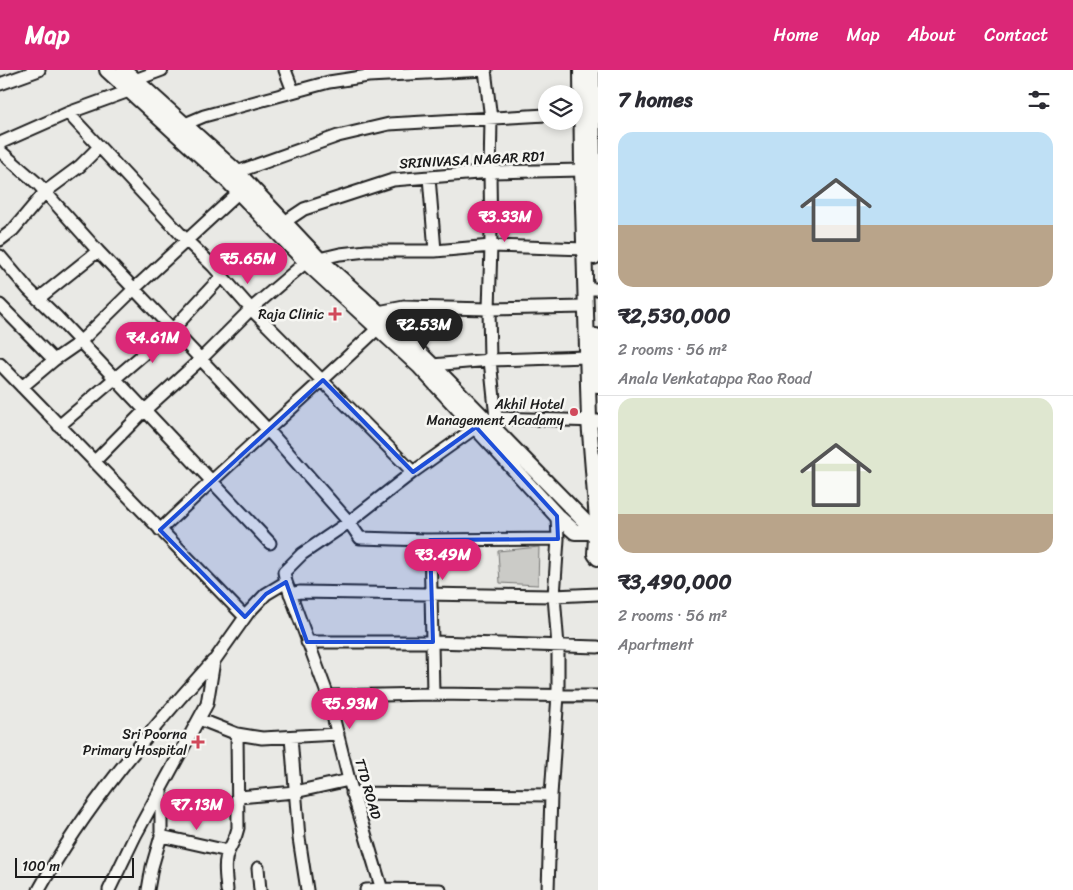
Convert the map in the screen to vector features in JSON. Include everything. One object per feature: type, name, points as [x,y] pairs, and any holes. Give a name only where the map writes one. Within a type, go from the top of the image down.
[{"type":"main road","points":[[107,70],[185,124],[237,172],[313,260],[377,329],[486,422],[557,516],[575,532],[597,532]]},
{"type":"main road","points":[[124,70],[132,86],[239,192],[313,260],[378,312],[432,365],[541,479],[597,532]]},
{"type":"main road","points":[[580,85],[581,70]]},
{"type":"main road","points":[[592,70],[592,289],[598,385]]},
{"type":"main road","points":[[579,130],[582,170],[592,190],[585,249],[592,289],[585,307],[593,326],[587,357],[593,420],[597,520],[595,554],[598,558]]},
{"type":"street","points":[[0,84],[39,70]]},
{"type":"street","points":[[0,143],[132,86],[162,70]]},
{"type":"street","points":[[285,70],[293,91]]},
{"type":"street","points":[[185,124],[204,116],[329,82],[368,76],[486,70],[491,119],[492,246],[489,309],[490,360],[486,422]]},
{"type":"street","points":[[68,113],[251,309],[413,472]]},
{"type":"street","points":[[237,172],[338,136],[389,124],[433,120],[538,116]]},
{"type":"street","points":[[0,240],[13,230],[45,192],[80,166],[99,147]]},
{"type":"street","points":[[0,151],[38,184],[98,251],[268,430],[349,522],[360,538],[430,540],[558,539]]},
{"type":"street","name":"SRINIVASA NAGAR RD1","points":[[283,223],[304,209],[393,180],[490,172],[582,170]]},
{"type":"street","points":[[429,177],[435,251]]},
{"type":"street","points":[[22,387],[54,360],[80,342],[239,192]]},
{"type":"street","points":[[94,462],[145,410],[201,359],[251,309],[313,260],[367,251],[435,251],[492,246],[585,249]]},
{"type":"street","points":[[38,299],[98,251]]},
{"type":"street","points":[[0,256],[28,289],[270,543]]},
{"type":"street","points":[[60,426],[116,380],[173,329],[222,276]]},
{"type":"street","points":[[0,305],[54,360]]},
{"type":"street","points":[[378,312],[404,307],[489,309],[585,307]]},
{"type":"street","points":[[160,530],[377,329]]},
{"type":"street","points":[[432,365],[490,360],[587,357]]},
{"type":"street","points":[[0,364],[245,617]]},
{"type":"street","points":[[39,890],[71,836],[115,776],[153,728],[214,661],[245,617],[266,594],[286,582],[284,572],[302,554],[349,522],[413,472],[486,422],[593,420]]},
{"type":"street","points":[[548,890],[551,795],[558,695],[558,646],[554,596],[558,539],[557,516]]},
{"type":"street","points":[[430,540],[433,694]]},
{"type":"street","name":"TTD ROAD","points":[[286,582],[328,696],[352,793],[382,889]]},
{"type":"street","points":[[290,594],[300,592],[554,596],[598,594]]},
{"type":"street","points":[[307,642],[433,642],[598,647]]},
{"type":"street","points":[[109,890],[135,836],[207,704],[214,661]]},
{"type":"street","points":[[328,696],[433,694],[598,696]]},
{"type":"street","points":[[199,719],[237,734],[262,738],[338,734]]},
{"type":"street","points":[[227,890],[226,869],[228,851],[235,841],[238,828],[237,734]]},
{"type":"street","points":[[290,737],[299,838],[307,890]]},
{"type":"street","points":[[239,797],[295,792],[349,780]]},
{"type":"street","points":[[148,890],[161,836],[161,789]]},
{"type":"street","points":[[352,793],[551,795]]},
{"type":"street","points":[[161,836],[228,851]]},
{"type":"street","points":[[258,868],[260,890]]},
{"type":"street","points":[[366,890],[440,890]]},
{"type":"highlighted area","points":[[323,380],[413,472],[476,427],[557,516],[558,539],[430,540],[433,642],[307,642],[286,582],[266,594],[245,617],[160,530]]},
{"type":"shaded area","points":[[539,547],[538,585],[500,583],[498,551]]},
{"type":"place","name":"Raja Clinic","points":[[335,314]]},
{"type":"place","name":"Akhil Hotel Management Acadamy","points":[[574,412]]},
{"type":"place","name":"Sri Poorna Primary Hospital","points":[[198,742]]}]
